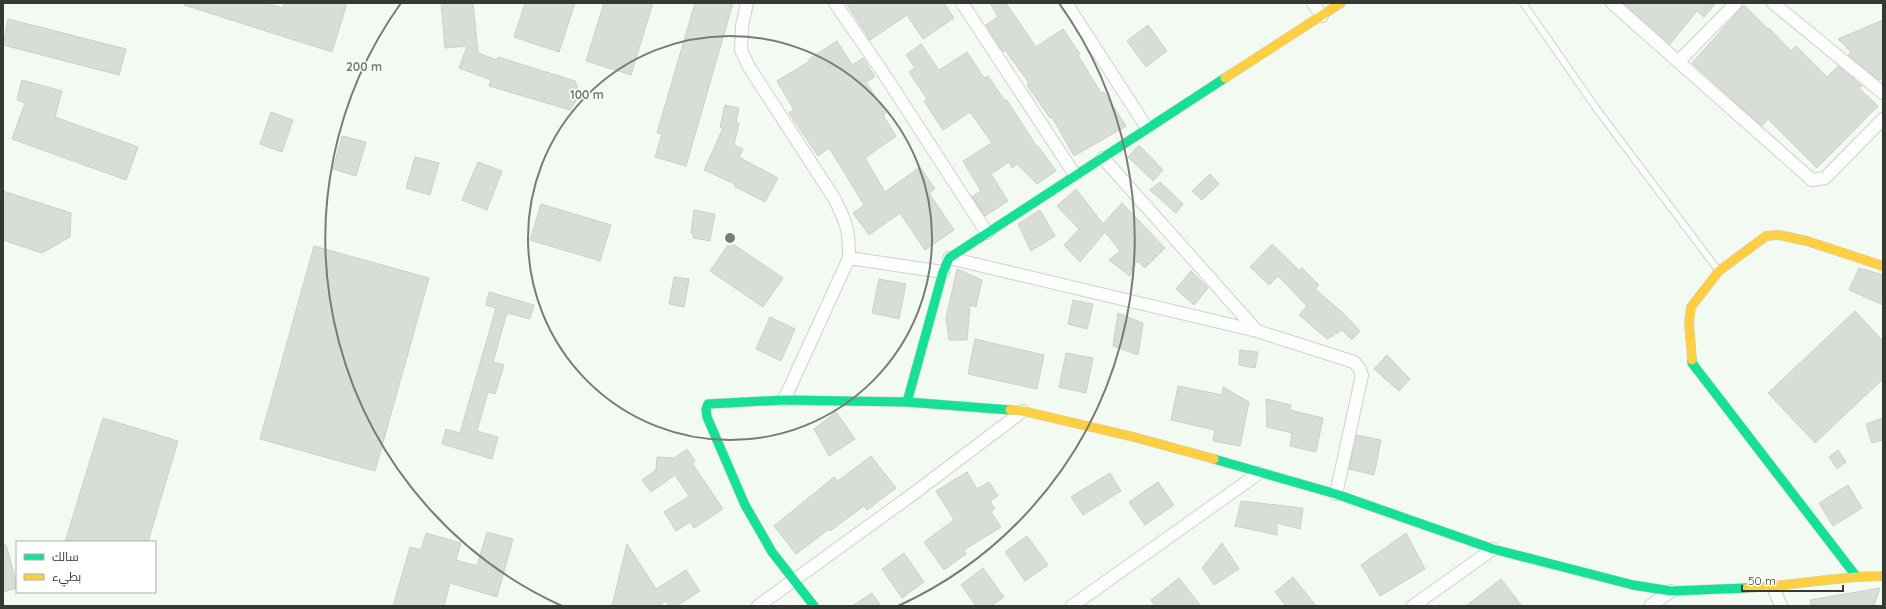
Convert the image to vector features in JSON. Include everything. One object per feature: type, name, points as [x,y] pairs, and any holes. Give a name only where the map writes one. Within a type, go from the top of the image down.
[{"type":"street","points":[[747,3],[742,26],[742,50],[749,67],[834,198],[845,219],[849,233],[849,258],[784,400]]},
{"type":"street","points":[[835,3],[884,74],[987,233]]},
{"type":"street","points":[[962,3],[1075,176]]},
{"type":"street","points":[[1066,3],[1147,128]]},
{"type":"street","points":[[1313,3],[1322,16]]},
{"type":"street","points":[[907,402],[943,272],[949,258],[1341,3]]},
{"type":"street","points":[[1612,3],[1812,180],[1825,178],[1883,119]]},
{"type":"street","points":[[1678,62],[1736,3]]},
{"type":"street","points":[[1773,3],[1883,93]]},
{"type":"street","points":[[1102,158],[1257,331]]},
{"type":"street","points":[[1856,576],[1692,363],[1689,323],[1691,308],[1719,271],[1766,236],[1779,235],[1807,241],[1883,266]]},
{"type":"street","points":[[849,258],[943,272]]},
{"type":"street","points":[[949,258],[1257,331],[1354,362],[1362,375],[1336,494]]},
{"type":"street","points":[[814,606],[796,580],[772,552],[745,505],[706,417],[706,409],[708,404],[784,400],[907,402],[1023,411],[1134,437],[1336,494],[1493,549],[1634,585],[1671,591],[1773,587],[1856,576],[1883,576]]},
{"type":"street","points":[[758,606],[796,580],[1023,411]]},
{"type":"street","points":[[1072,606],[1259,473]]},
{"type":"street","points":[[1413,606],[1493,549]]},
{"type":"street","points":[[1773,587],[1781,606]]},
{"type":"street","points":[[1650,606],[1671,591]]},
{"type":"lane","points":[[1523,3],[1596,108],[1719,271]]},
{"type":"building","points":[[185,3],[266,3],[283,8],[284,3],[347,3],[332,52],[184,5]]},
{"type":"building","points":[[441,3],[473,3],[478,53],[497,60],[498,57],[575,81],[580,94],[570,110],[489,86],[491,80],[459,68],[467,46],[445,48]]},
{"type":"building","points":[[525,3],[575,3],[559,52],[514,37]]},
{"type":"building","points":[[604,3],[653,3],[631,75],[586,61]]},
{"type":"building","points":[[695,3],[733,3],[686,166],[655,157],[662,134],[657,133]]},
{"type":"building","points":[[846,3],[944,3],[954,18],[923,39],[907,15],[870,40]]},
{"type":"building","points":[[990,3],[1006,3],[1036,47],[1063,29],[1080,54],[1078,55],[1101,93],[1104,92],[1126,126],[1074,156],[1052,117],[1050,118],[1027,85],[1029,83],[1005,50],[1003,52],[986,25],[998,17]]},
{"type":"building","points":[[1623,3],[1716,3],[1704,17],[1697,11],[1670,44]]},
{"type":"building","points":[[1744,5],[1791,51],[1796,46],[1827,77],[1838,66],[1862,86],[1858,87],[1878,106],[1817,168],[1768,119],[1762,126],[1692,63]]},
{"type":"building","points":[[8,19],[126,49],[119,75],[3,45]]},
{"type":"building","points":[[1883,20],[1883,78],[1879,80],[1848,55],[1851,52],[1838,39]]},
{"type":"building","points":[[1148,25],[1167,51],[1146,67],[1127,41]]},
{"type":"building","points":[[837,41],[852,65],[863,58],[875,77],[866,82],[886,113],[883,115],[896,136],[865,158],[885,192],[920,167],[935,189],[929,193],[954,230],[925,250],[900,213],[869,235],[853,213],[864,205],[829,148],[818,156],[789,113],[794,110],[777,81],[810,61],[809,59]]},
{"type":"building","points":[[921,44],[939,70],[967,52],[984,78],[988,76],[1005,101],[1007,100],[1037,147],[1038,146],[1056,171],[1037,184],[1017,164],[1012,168],[1009,162],[991,174],[1008,201],[985,216],[972,197],[981,191],[963,161],[992,143],[970,112],[943,130],[924,101],[927,99],[909,72],[915,68],[906,55]]},
{"type":"building","points":[[22,80],[62,91],[55,117],[138,147],[126,180],[12,139],[25,103],[17,100]]},
{"type":"building","points":[[725,105],[739,108],[736,122],[739,123],[734,145],[743,149],[739,157],[778,178],[765,202],[734,186],[735,184],[704,170],[723,128],[720,127]]},
{"type":"building","points":[[271,112],[293,120],[282,152],[260,144]]},
{"type":"building","points":[[342,136],[366,142],[356,176],[333,169]]},
{"type":"building","points":[[1139,145],[1163,170],[1153,181],[1128,157]]},
{"type":"building","points":[[415,157],[439,163],[430,195],[406,188]]},
{"type":"building","points":[[478,162],[502,171],[487,210],[462,200]]},
{"type":"building","points":[[1210,174],[1219,184],[1202,200],[1192,191]]},
{"type":"building","points":[[1160,182],[1183,204],[1176,213],[1150,190]]},
{"type":"building","points":[[1076,189],[1103,224],[1122,203],[1165,248],[1145,268],[1137,261],[1130,276],[1109,260],[1120,251],[1105,232],[1080,262],[1064,245],[1079,229],[1057,206]]},
{"type":"building","points":[[3,191],[71,213],[70,237],[42,253],[3,240]]},
{"type":"building","points":[[541,204],[611,225],[600,261],[530,240]]},
{"type":"building","points":[[694,210],[715,214],[710,241],[693,238],[693,234],[691,233]]},
{"type":"building","points":[[1040,210],[1055,236],[1031,251],[1018,224]]},
{"type":"building","points":[[730,242],[783,278],[763,307],[710,271]]},
{"type":"building","points":[[1272,244],[1300,271],[1302,268],[1319,285],[1315,289],[1343,313],[1360,331],[1352,340],[1342,330],[1327,339],[1299,315],[1307,306],[1278,276],[1269,285],[1250,267]]},
{"type":"building","points":[[314,246],[429,278],[375,471],[260,439]]},
{"type":"building","points":[[1859,268],[1883,275],[1883,305],[1849,290]]},
{"type":"building","points":[[957,269],[982,280],[976,307],[970,305],[967,340],[949,340],[946,318]]},
{"type":"building","points":[[1191,271],[1208,288],[1194,305],[1176,289]]},
{"type":"building","points":[[674,277],[689,279],[684,307],[669,304]]},
{"type":"building","points":[[879,279],[906,284],[899,319],[872,313]]},
{"type":"building","points":[[489,292],[534,305],[530,319],[507,313],[493,362],[504,365],[495,394],[488,392],[477,431],[498,437],[492,459],[442,444],[446,429],[460,433],[496,308],[486,305]]},
{"type":"building","points":[[1073,300],[1093,304],[1087,329],[1068,324]]},
{"type":"building","points":[[1855,311],[1883,341],[1883,379],[1815,443],[1768,393]]},
{"type":"building","points":[[1118,313],[1143,323],[1138,355],[1113,346]]},
{"type":"building","points":[[770,317],[795,329],[781,361],[756,349]]},
{"type":"building","points":[[975,339],[1044,355],[1037,389],[968,374]]},
{"type":"building","points":[[1240,350],[1258,352],[1255,368],[1239,365]]},
{"type":"building","points":[[1066,353],[1093,358],[1086,393],[1059,387]]},
{"type":"building","points":[[1387,355],[1410,379],[1399,391],[1374,369]]},
{"type":"building","points":[[1178,386],[1222,395],[1223,387],[1249,402],[1240,446],[1213,441],[1215,430],[1171,420]]},
{"type":"building","points":[[1266,399],[1291,405],[1290,410],[1323,418],[1316,452],[1290,446],[1292,433],[1267,427]]},
{"type":"building","points":[[836,412],[855,439],[829,456],[814,429]]},
{"type":"building","points":[[103,418],[178,441],[148,541],[65,541]]},
{"type":"building","points":[[1883,418],[1883,440],[1872,443],[1866,424]]},
{"type":"building","points":[[1357,435],[1381,440],[1374,475],[1349,469]]},
{"type":"building","points":[[687,449],[695,461],[692,463],[723,509],[694,528],[690,522],[676,531],[664,512],[689,496],[675,475],[651,492],[642,480],[656,470],[657,457],[674,458]]},
{"type":"building","points":[[1838,450],[1846,462],[1837,469],[1829,457]]},
{"type":"building","points":[[871,456],[896,488],[867,510],[864,506],[830,531],[829,529],[796,554],[774,526],[834,477],[838,481]]},
{"type":"building","points":[[967,472],[977,489],[989,482],[998,496],[990,501],[995,509],[991,512],[1001,527],[964,550],[966,554],[944,570],[924,542],[954,520],[936,491]]},
{"type":"building","points":[[1110,473],[1121,491],[1083,515],[1071,497]]},
{"type":"building","points":[[1158,482],[1174,505],[1145,525],[1129,502]]},
{"type":"building","points":[[1848,485],[1862,508],[1833,526],[1819,503]]},
{"type":"building","points":[[1241,501],[1303,508],[1300,529],[1277,523],[1277,535],[1235,526]]},
{"type":"building","points":[[487,532],[513,539],[497,597],[450,583],[444,606],[393,606],[410,547],[421,550],[426,533],[461,543],[456,560],[477,566]]},
{"type":"building","points":[[1406,533],[1425,569],[1380,596],[1361,565]]},
{"type":"building","points":[[1027,536],[1048,565],[1025,581],[1005,552]]},
{"type":"building","points":[[1222,543],[1239,569],[1214,585],[1202,568]]},
{"type":"building","points":[[627,544],[656,589],[686,570],[700,591],[677,606],[669,606],[666,601],[658,606],[612,606]]},
{"type":"building","points":[[3,545],[6,545],[16,580],[16,588],[3,592]]},
{"type":"building","points":[[904,553],[924,582],[902,598],[882,569]]},
{"type":"building","points":[[983,568],[1004,597],[991,606],[976,606],[961,585]]},
{"type":"building","points":[[1293,577],[1316,606],[1286,606],[1275,592]]},
{"type":"building","points":[[1179,578],[1201,606],[1155,606],[1151,600]]},
{"type":"building","points":[[1501,579],[1522,606],[1466,606]]},
{"type":"building","points":[[1880,588],[1874,606],[1811,606],[1810,600]]},
{"type":"building","points":[[872,593],[881,606],[852,606]]},
{"type":"traffic: fast","points":[[907,402],[943,272],[949,258],[1225,78]]},
{"type":"traffic: fast","points":[[1692,360],[1692,363],[1856,576]]},
{"type":"traffic: fast","points":[[814,606],[772,552],[745,505],[707,417],[706,409],[708,404],[784,400],[907,402],[1010,410]]},
{"type":"traffic: fast","points":[[1214,459],[1336,494],[1493,549],[1633,585],[1671,591],[1747,588]]},
{"type":"traffic: slow","points":[[1225,78],[1341,3]]},
{"type":"traffic: slow","points":[[1692,360],[1689,323],[1691,307],[1719,271],[1766,236],[1779,235],[1807,241],[1883,266]]},
{"type":"traffic: slow","points":[[1010,410],[1023,411],[1134,437],[1214,459]]},
{"type":"traffic: slow","points":[[1747,588],[1866,576],[1883,576]]}]
